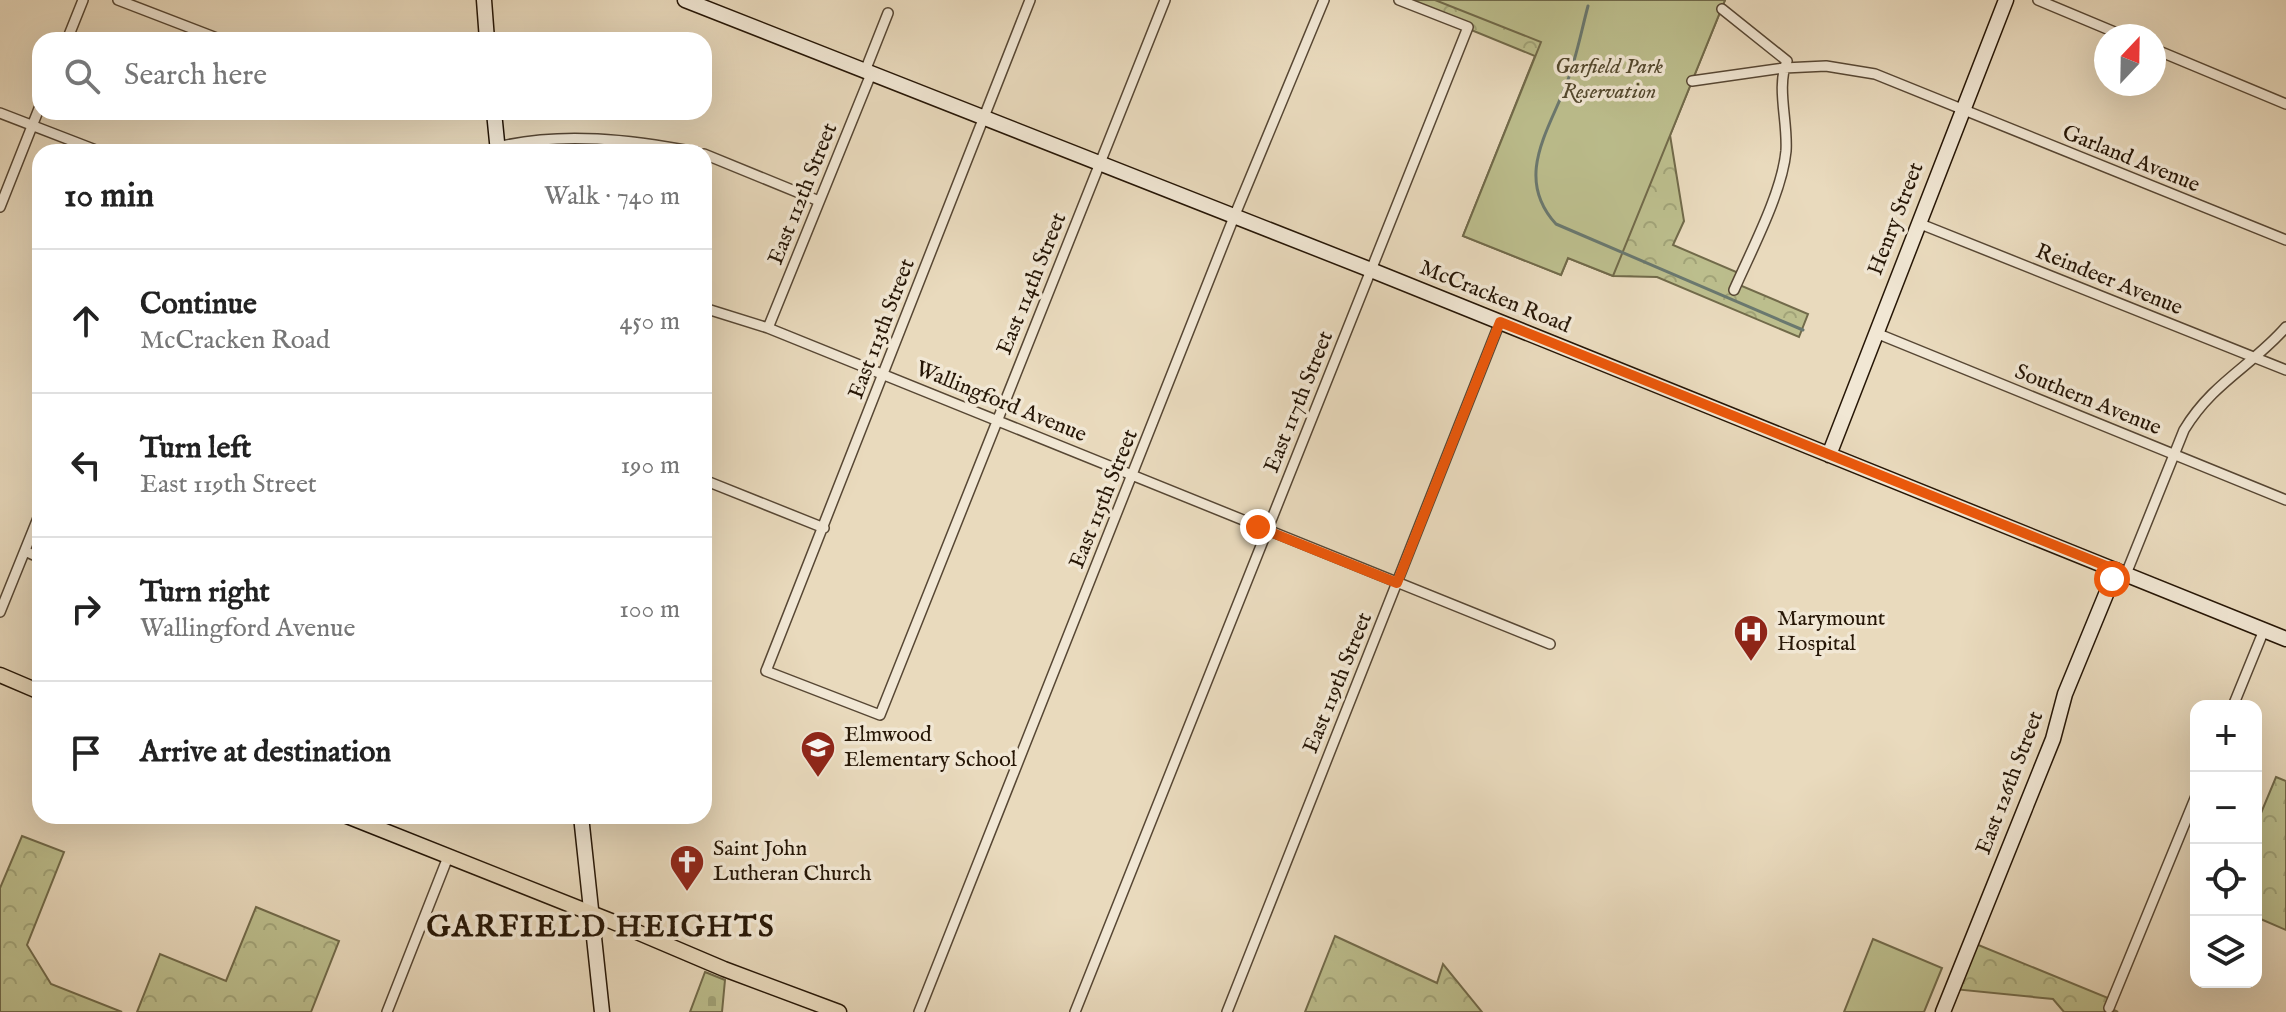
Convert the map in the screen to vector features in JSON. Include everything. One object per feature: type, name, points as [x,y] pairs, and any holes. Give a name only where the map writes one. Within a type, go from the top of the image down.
[{"type":"main road","points":[[0,675],[32,689]]},
{"type":"main road","points":[[367,824],[775,989],[840,1012]]},
{"type":"street","points":[[70,32],[83,0]]},
{"type":"street","points":[[118,0],[201,32]]},
{"type":"street","points":[[484,0],[486,32]]},
{"type":"street","name":"McCracken Road","points":[[685,0],[1371,270],[2286,639]]},
{"type":"street","name":"East 113th Street","points":[[766,671],[1030,0]]},
{"type":"street","name":"East 114th Street","points":[[766,671],[880,715],[1165,0]]},
{"type":"street","name":"East 115th Street","points":[[919,1012],[1234,217],[1324,0]]},
{"type":"street","name":"East 117th Street","points":[[1075,1012],[1468,27],[1399,0]]},
{"type":"street","name":"Henry Street","points":[[1829,455],[2006,0]]},
{"type":"street","points":[[2038,0],[2095,24]]},
{"type":"street","points":[[1722,9],[1787,61],[1781,76],[1787,117],[1786,154],[1775,193],[1734,290]]},
{"type":"street","name":"East 112th Street","points":[[768,328],[868,73],[888,13]]},
{"type":"street","points":[[2166,54],[2286,104]]},
{"type":"street","name":"Garland Avenue","points":[[1692,81],[1784,68],[1826,66],[1875,74],[2286,240]]},
{"type":"street","points":[[0,113],[81,144]]},
{"type":"street","points":[[0,207],[34,120]]},
{"type":"street","points":[[495,120],[497,144]]},
{"type":"street","points":[[513,144],[585,139],[653,144]]},
{"type":"street","points":[[712,157],[819,201]]},
{"type":"street","name":"Reindeer Avenue","points":[[1918,223],[2286,370]]},
{"type":"street","name":"Wallingford Avenue","points":[[712,310],[768,328],[1550,644]]},
{"type":"street","name":"East 119th Street","points":[[1227,1012],[1500,322]]},
{"type":"street","points":[[2121,572],[2184,430],[2196,410],[2286,327]]},
{"type":"street","name":"Southern Avenue","points":[[1876,333],[2286,500]]},
{"type":"street","points":[[712,483],[824,528]]},
{"type":"street","points":[[0,612],[32,533]]},
{"type":"street","points":[[25,551],[32,554]]},
{"type":"street","name":"East 126th Street","points":[[1943,1012],[2053,739],[2065,694],[2121,572]]},
{"type":"street","points":[[2235,700],[2264,630]]},
{"type":"street","points":[[2109,1008],[2190,811]]},
{"type":"street","points":[[582,824],[602,1012]]},
{"type":"street","points":[[387,1012],[448,857]]},
{"type":"green space","name":"Garfield Park Reservation","points":[[1398,0],[1725,0],[1670,135],[1684,221],[1673,245],[1741,274],[1737,284],[1808,314],[1799,337],[1657,277],[1613,276],[1568,258],[1561,275],[1463,236],[1535,56]]},
{"type":"green space","name":"Garfield Park Reservation","points":[[1435,0],[1725,0],[1613,276],[1568,258],[1561,275],[1463,236],[1541,42]]},
{"type":"green space","points":[[2276,777],[2286,781],[2286,930],[2262,920],[2262,811]]},
{"type":"green space","points":[[22,836],[64,852],[27,945],[51,984],[122,1012],[0,1012],[0,888]]},
{"type":"green space","points":[[256,907],[339,941],[311,1012],[137,1012],[160,954],[226,981]]},
{"type":"green space","points":[[1335,936],[1437,983],[1443,964],[1482,1012],[1305,1012]]},
{"type":"green space","points":[[1873,939],[1942,968],[1924,1012],[1844,1012]]},
{"type":"green space","points":[[1971,942],[2113,1000],[2110,1008],[2118,1012],[2064,1012],[2053,999],[1953,989]]},
{"type":"green space","points":[[705,972],[725,980],[722,1012],[690,1012]]},
{"type":"waterway","points":[[1588,6],[1570,75],[1538,155],[1537,189],[1544,207],[1556,224],[1803,330]]},
{"type":"place","name":"Marymount Hospital","points":[[1751,663]]},
{"type":"place","name":"Elmwood Elementary School","points":[[818,779]]},
{"type":"place","name":"Saint John Lutheran Church","points":[[687,893]]},
{"type":"district","name":"GARFIELD HEIGHTS","points":[[601,928]]},
{"type":"route","points":[[1258,527],[1397,583],[1500,322],[2116,570],[2112,579]]}]
